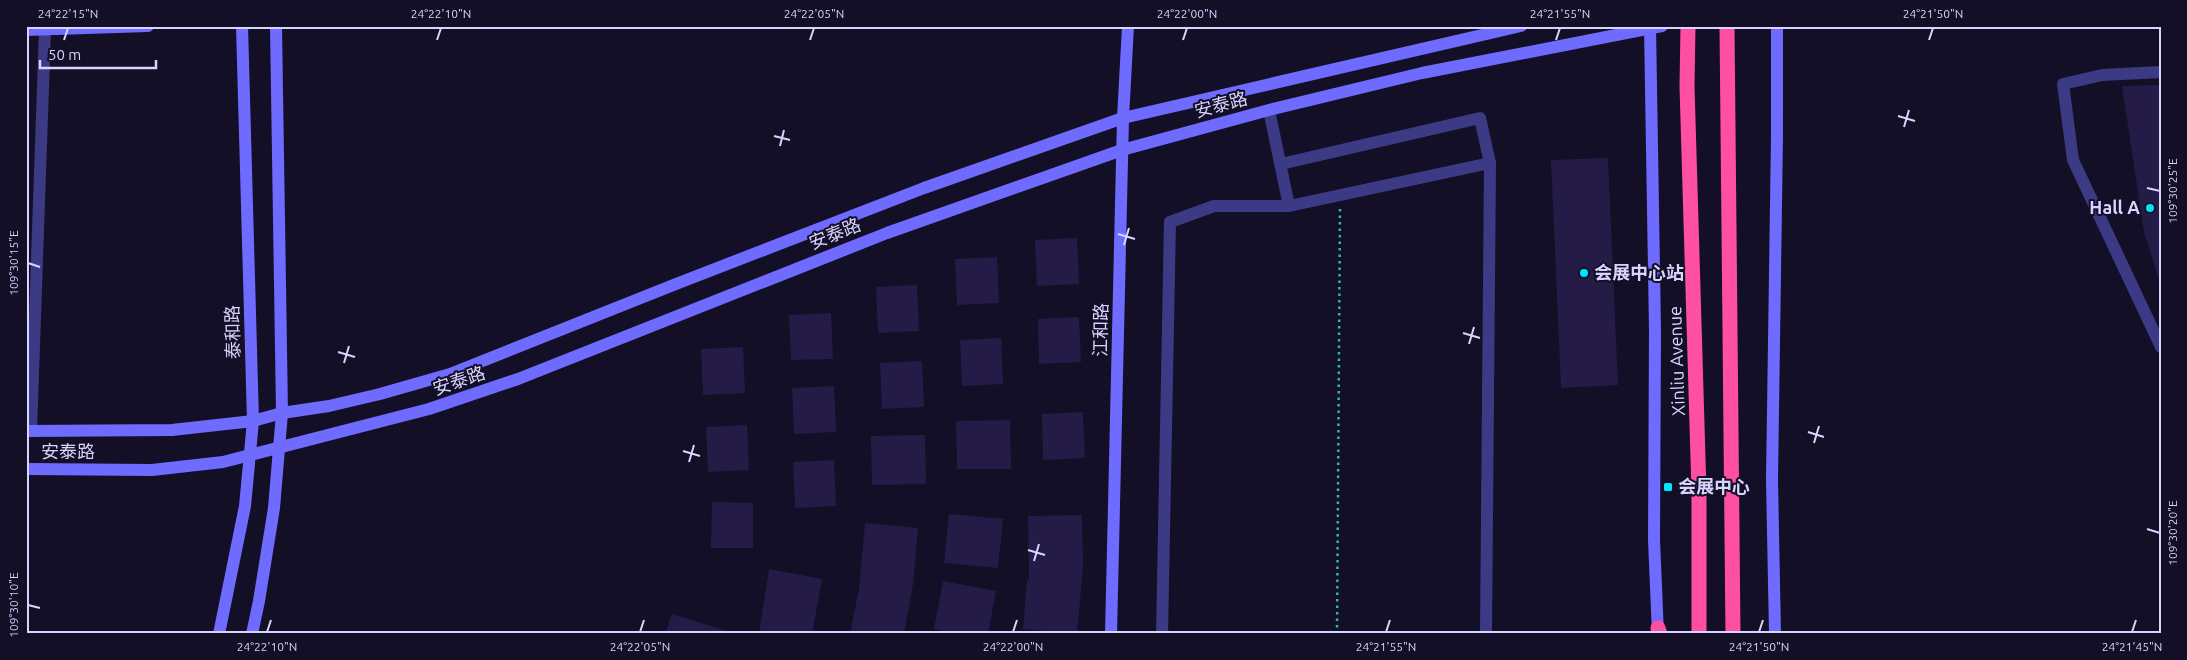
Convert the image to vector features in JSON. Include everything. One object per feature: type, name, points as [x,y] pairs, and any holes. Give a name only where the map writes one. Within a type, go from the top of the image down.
[{"type":"highway","name":"Xinliu Avenue","points":[[1688,26],[1687,86],[1700,492],[1700,634]]},
{"type":"highway","points":[[1727,26],[1733,634]]},
{"type":"main road","points":[[26,30],[148,26]]},
{"type":"main road","name":"泰和路","points":[[220,634],[245,506],[253,421],[242,26]]},
{"type":"main road","points":[[252,634],[260,601],[274,508],[282,413],[276,26]]},
{"type":"main road","name":"江和路","points":[[1112,634],[1122,150],[1128,26]]},
{"type":"main road","name":"安泰路","points":[[29,431],[172,430],[253,421],[282,413],[329,406],[450,374],[915,192],[1123,118],[1521,26]]},
{"type":"main road","points":[[1775,634],[1772,480],[1778,135],[1777,26]]},
{"type":"main road","points":[[1654,27],[1656,331],[1654,540],[1659,632]]},
{"type":"main road","name":"安泰路","points":[[26,469],[152,470],[223,462],[429,409],[518,379],[886,233],[1122,150],[1270,110],[1422,74],[1654,27]]},
{"type":"street","points":[[29,431],[45,30]]},
{"type":"street","points":[[2161,72],[2102,75],[2063,84],[2073,160],[2161,347]]},
{"type":"street","points":[[1270,110],[1289,206]]},
{"type":"street","points":[[1280,164],[1480,118],[1490,164],[1486,634]]},
{"type":"street","points":[[1162,634],[1170,222],[1214,206],[1289,206],[1490,164]]},
{"type":"path","points":[[1337,634],[1340,195]]},
{"type":"building","name":"Hall A","points":[[2161,85],[2161,277],[2158,277],[2144,232],[2122,86]]},
{"type":"building","name":"会展中心站","points":[[1608,158],[1618,385],[1561,388],[1551,160]]},
{"type":"building","points":[[1077,238],[1079,284],[1037,286],[1035,240]]},
{"type":"building","points":[[997,257],[999,303],[957,305],[955,259]]},
{"type":"building","points":[[917,285],[919,331],[878,333],[876,287]]},
{"type":"building","points":[[831,313],[833,359],[791,360],[789,315]]},
{"type":"building","points":[[1079,317],[1081,362],[1039,364],[1038,319]]},
{"type":"building","points":[[1001,338],[1003,384],[962,386],[960,340]]},
{"type":"building","points":[[743,347],[745,393],[703,395],[701,349]]},
{"type":"building","points":[[922,361],[924,407],[882,409],[880,363]]},
{"type":"building","points":[[834,386],[836,432],[794,434],[792,388]]},
{"type":"building","points":[[1083,412],[1085,458],[1043,460],[1042,414]]},
{"type":"building","points":[[1010,420],[1011,469],[957,469],[956,421]]},
{"type":"building","points":[[747,425],[749,470],[708,472],[706,427]]},
{"type":"building","points":[[925,435],[926,484],[872,485],[871,436]]},
{"type":"building","points":[[834,460],[836,506],[795,508],[793,462]]},
{"type":"building","points":[[712,502],[753,503],[753,548],[711,548]]},
{"type":"building","points":[[949,514],[1003,519],[998,568],[944,563]]},
{"type":"building","points":[[1082,515],[1083,567],[1077,634],[1023,629],[1027,580],[1029,581],[1028,516]]},
{"type":"building","points":[[865,523],[918,528],[913,584],[904,634],[850,634],[859,589]]},
{"type":"building","points":[[769,569],[822,579],[812,634],[759,634]]},
{"type":"building","points":[[943,581],[996,591],[988,634],[959,634],[934,629]]},
{"type":"building","points":[[672,614],[727,631],[726,634],[665,634]]},
{"type":"place","name":"Hall A","points":[[2150,208]]},
{"type":"place","name":"会展中心站","points":[[1584,273]]},
{"type":"place","name":"会展中心","points":[[1668,487]]}]
